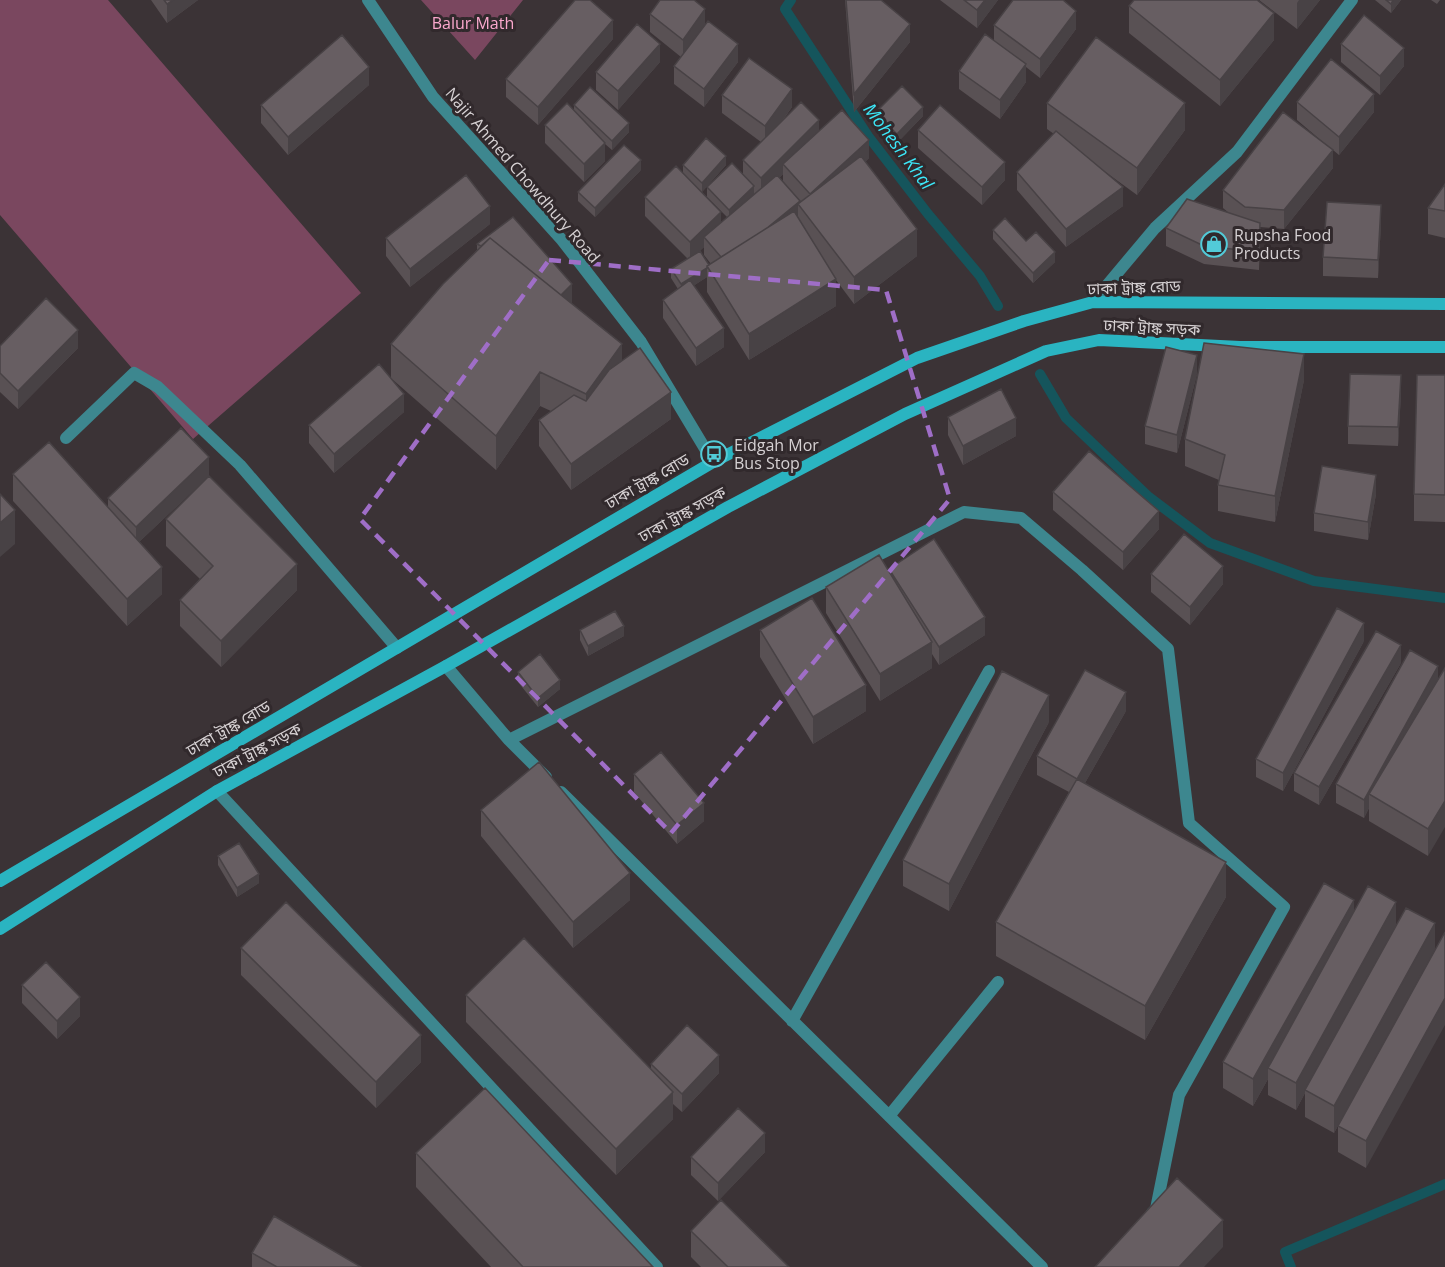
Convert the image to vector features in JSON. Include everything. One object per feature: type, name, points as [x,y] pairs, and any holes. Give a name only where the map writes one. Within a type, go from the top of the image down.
[{"type":"main road","name":"ঢাকা ট্রাঙ্ক রোড","points":[[0,881],[713,462],[917,358],[1024,321],[1093,302],[1445,304]]},
{"type":"main road","name":"ঢাকা ট্রাঙ্ক সড়ক","points":[[0,929],[217,791],[446,666],[728,507],[895,419],[1046,351],[1099,340],[1240,347],[1445,347]]},
{"type":"street","name":"Najir Ahmed Chowdhury Road","points":[[368,0],[433,97],[562,240],[641,342],[713,462]]},
{"type":"street","points":[[1093,302],[1155,228],[1237,152],[1352,0]]},
{"type":"street","points":[[63,441],[134,374],[158,387],[240,465],[397,648]]},
{"type":"street","points":[[509,740],[964,512],[1021,518],[1168,649],[1189,822],[1284,907],[1179,1095],[1156,1209],[1140,1226]]},
{"type":"street","points":[[446,666],[509,740],[1042,1267]]},
{"type":"street","points":[[792,1021],[989,671]]},
{"type":"street","points":[[217,791],[657,1267]]},
{"type":"street","points":[[889,1116],[998,982]]},
{"type":"highlighted area","points":[[549,260],[886,290],[950,499],[671,833],[360,519]]},
{"type":"green space","points":[[0,0],[108,0],[361,293],[193,439],[0,215]]},
{"type":"green space","name":"Balur Math","points":[[421,0],[523,0],[475,60]]},
{"type":"building","points":[[575,0],[590,0],[613,20],[538,107],[506,79]]},
{"type":"building","points":[[660,0],[694,0],[705,9],[683,40],[650,14]]},
{"type":"building","points":[[846,0],[881,0],[910,24],[854,94]]},
{"type":"building","points":[[964,0],[985,0],[977,10]]},
{"type":"building","points":[[1013,0],[1063,0],[1076,11],[1040,59],[994,25]]},
{"type":"building","points":[[1134,0],[1257,0],[1274,13],[1220,80],[1129,6]]},
{"type":"building","points":[[1364,15],[1404,48],[1380,76],[1341,44]]},
{"type":"building","points":[[708,21],[738,44],[704,89],[674,66]]},
{"type":"building","points":[[637,24],[660,44],[618,91],[596,72]]},
{"type":"building","points":[[985,34],[1026,64],[1000,100],[959,71]]},
{"type":"building","points":[[342,35],[369,67],[288,137],[261,105]]},
{"type":"building","points":[[1096,37],[1185,103],[1137,168],[1047,103]]},
{"type":"building","points":[[749,58],[792,89],[765,126],[722,95]]},
{"type":"building","points":[[1331,59],[1374,94],[1339,137],[1297,102]]},
{"type":"building","points":[[902,86],[923,107],[897,134],[875,113]]},
{"type":"building","points":[[590,87],[629,123],[612,141],[574,105]]},
{"type":"building","points":[[801,102],[819,120],[761,178],[743,160]]},
{"type":"building","points":[[567,103],[605,143],[584,164],[545,125]]},
{"type":"building","points":[[940,105],[1005,162],[982,187],[918,130]]},
{"type":"building","points":[[842,110],[869,140],[810,194],[783,164]]},
{"type":"building","points":[[1283,112],[1333,150],[1284,210],[1245,207],[1223,190]]},
{"type":"building","points":[[1056,131],[1123,187],[1066,229],[1017,172]]},
{"type":"building","points":[[706,138],[726,156],[702,183],[683,165]]},
{"type":"building","points":[[624,145],[641,160],[595,208],[578,192]]},
{"type":"building","points":[[861,156],[917,229],[854,277],[798,204]]},
{"type":"building","points":[[732,163],[754,186],[729,210],[707,187]]},
{"type":"building","points":[[676,166],[721,212],[690,242],[645,197]]},
{"type":"building","points":[[466,175],[490,206],[410,269],[386,238]]},
{"type":"building","points":[[777,175],[800,201],[767,228],[721,257],[704,237]]},
{"type":"building","points":[[1445,184],[1445,211],[1428,208]]},
{"type":"building","points":[[1187,199],[1260,223],[1259,252],[1204,246],[1166,228]]},
{"type":"building","points":[[1327,202],[1381,205],[1378,260],[1323,257]]},
{"type":"building","points":[[794,211],[836,279],[749,334],[707,266]]},
{"type":"building","points":[[513,217],[572,284],[561,295],[490,238],[481,246],[477,244]]},
{"type":"building","points":[[1005,218],[1026,241],[1036,232],[1055,252],[1033,273],[993,230]]},
{"type":"building","points":[[490,238],[622,344],[586,394],[540,372],[496,436],[391,344],[443,284]]},
{"type":"building","points":[[700,251],[709,265],[681,284],[671,269]]},
{"type":"building","points":[[690,280],[724,328],[696,348],[663,300]]},
{"type":"building","points":[[46,298],[78,330],[18,391],[0,373],[0,346]]},
{"type":"building","points":[[1204,343],[1304,354],[1275,496],[1218,485],[1225,455],[1185,439]]},
{"type":"building","points":[[1166,347],[1197,355],[1177,435],[1145,426]]},
{"type":"building","points":[[640,348],[671,392],[571,464],[539,420],[574,395],[586,401],[609,370]]},
{"type":"building","points":[[379,364],[404,394],[334,454],[309,425]]},
{"type":"building","points":[[1350,374],[1401,375],[1398,427],[1348,426]]},
{"type":"building","points":[[1417,375],[1445,375],[1445,495],[1414,494]]},
{"type":"building","points":[[1001,389],[1016,418],[963,446],[948,417]]},
{"type":"building","points":[[181,428],[209,457],[136,527],[108,498]]},
{"type":"building","points":[[49,442],[162,567],[127,599],[13,474]]},
{"type":"building","points":[[1089,451],[1159,511],[1123,552],[1053,492]]},
{"type":"building","points":[[1322,466],[1376,475],[1368,522],[1314,513]]},
{"type":"building","points":[[209,476],[297,564],[221,641],[180,600],[213,566],[166,519]]},
{"type":"building","points":[[0,494],[15,510],[0,523]]},
{"type":"building","points":[[1184,534],[1223,566],[1190,607],[1151,574]]},
{"type":"building","points":[[934,539],[985,617],[939,647],[889,569]]},
{"type":"building","points":[[879,555],[932,642],[880,674],[826,587]]},
{"type":"building","points":[[812,598],[866,685],[813,717],[760,630]]},
{"type":"building","points":[[1337,608],[1364,623],[1283,773],[1256,759]]},
{"type":"building","points":[[615,611],[624,626],[588,646],[580,630]]},
{"type":"building","points":[[1376,631],[1401,645],[1319,787],[1294,773]]},
{"type":"building","points":[[1410,650],[1438,666],[1364,800],[1336,784]]},
{"type":"building","points":[[540,654],[560,680],[538,698],[518,672]]},
{"type":"building","points":[[1445,668],[1445,801],[1428,829],[1369,794]]},
{"type":"building","points":[[1085,670],[1126,692],[1077,779],[1037,756]]},
{"type":"building","points":[[1002,671],[1049,695],[949,884],[903,860]]},
{"type":"building","points":[[661,752],[704,803],[677,825],[634,774]]},
{"type":"building","points":[[539,762],[630,873],[573,922],[481,810]]},
{"type":"building","points":[[1077,779],[1226,862],[1145,1006],[996,922]]},
{"type":"building","points":[[239,843],[259,874],[237,888],[218,856]]},
{"type":"building","points":[[1324,883],[1354,900],[1253,1079],[1223,1062]]},
{"type":"building","points":[[1368,886],[1396,902],[1296,1083],[1268,1068]]},
{"type":"building","points":[[286,902],[421,1035],[376,1082],[241,948]]},
{"type":"building","points":[[1406,908],[1435,923],[1334,1106],[1305,1090]]},
{"type":"building","points":[[1445,932],[1445,998],[1366,1141],[1338,1126]]},
{"type":"building","points":[[524,938],[673,1092],[616,1149],[466,995]]},
{"type":"building","points":[[46,962],[80,997],[57,1021],[22,985]]},
{"type":"building","points":[[687,1025],[719,1055],[682,1094],[651,1064]]},
{"type":"building","points":[[485,1088],[653,1267],[523,1267],[416,1153]]},
{"type":"building","points":[[738,1108],[765,1133],[718,1183],[691,1157]]},
{"type":"building","points":[[1177,1178],[1223,1220],[1179,1267],[1095,1267]]},
{"type":"building","points":[[721,1200],[789,1267],[728,1267],[691,1231]]},
{"type":"building","points":[[274,1216],[361,1267],[277,1267],[252,1253]]},
{"type":"waterway","name":"Mohesh Khal","points":[[791,0],[785,9],[868,136],[928,214],[980,276],[998,306]]},
{"type":"waterway","points":[[1040,374],[1066,418],[1149,497],[1210,543],[1314,581],[1445,598]]},
{"type":"waterway","points":[[1291,1267],[1285,1252],[1445,1184]]},
{"type":"place","name":"Rupsha Food Products","points":[[1214,244]]},
{"type":"place","name":"Eidgah Mor Bus Stop","points":[[714,454]]}]
